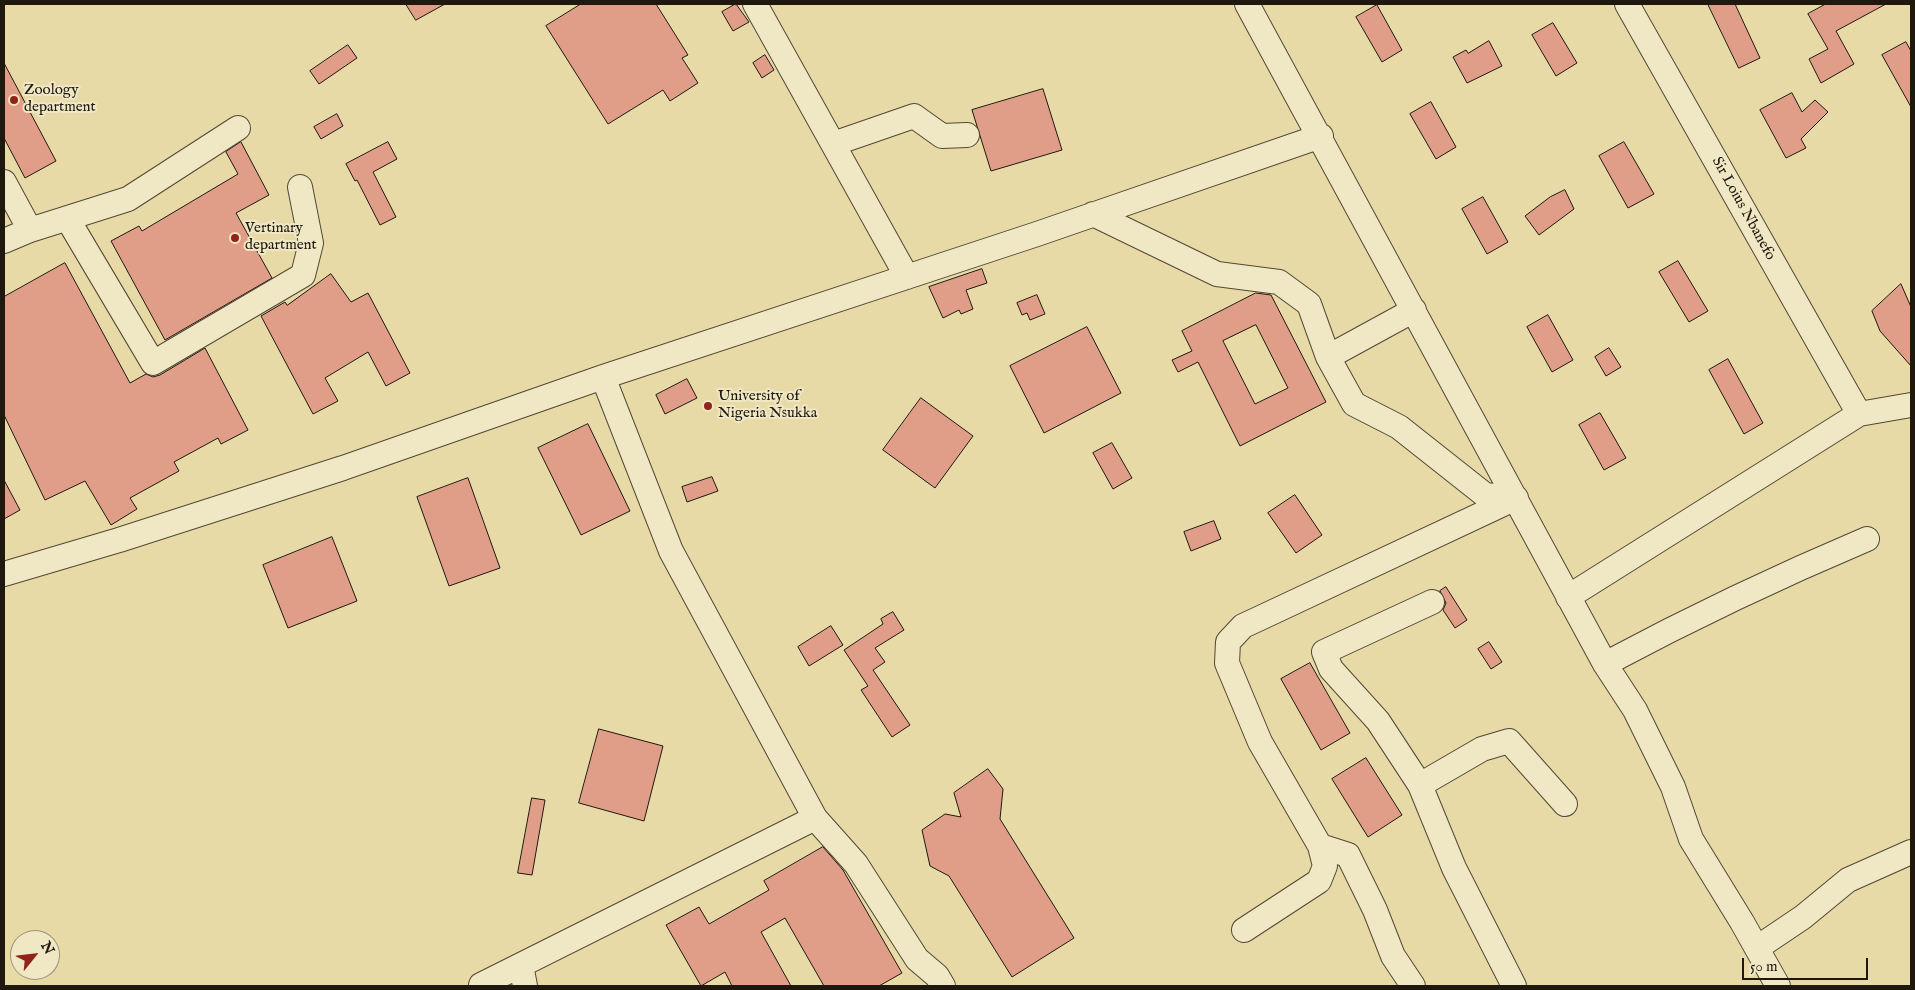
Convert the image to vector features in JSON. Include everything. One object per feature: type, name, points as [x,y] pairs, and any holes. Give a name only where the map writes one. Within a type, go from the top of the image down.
[{"type":"street","points":[[755,4],[907,277]]},
{"type":"street","points":[[1247,4],[1516,498],[1604,664],[1635,710],[1673,787],[1691,839],[1778,986]]},
{"type":"street","name":"Sir Loius Nbanefo","points":[[1627,4],[1859,414]]},
{"type":"street","points":[[833,144],[914,116],[942,136],[967,135]]},
{"type":"street","points":[[4,241],[30,230],[128,199],[238,128]]},
{"type":"street","points":[[4,574],[119,540],[343,468],[603,377],[907,277],[1320,136]]},
{"type":"street","points":[[4,182],[30,230]]},
{"type":"street","points":[[67,218],[153,363],[303,276],[311,243],[300,187]]},
{"type":"street","points":[[1093,214],[1217,274],[1279,282],[1309,304],[1328,357],[1354,404],[1399,427],[1486,495],[1516,498]]},
{"type":"street","points":[[1328,357],[1414,310]]},
{"type":"street","points":[[603,377],[671,551],[815,818],[856,864],[917,959],[937,976],[943,986]]},
{"type":"street","points":[[1568,597],[1859,414],[1911,405]]},
{"type":"street","points":[[1244,930],[1318,881],[1324,866],[1320,846],[1260,742],[1227,663],[1228,642],[1250,623],[1516,498]]},
{"type":"street","points":[[1604,664],[1690,619],[1778,577],[1867,539]]},
{"type":"street","points":[[1432,602],[1324,652],[1331,669],[1378,721],[1420,785],[1454,868],[1514,986]]},
{"type":"street","points":[[1420,785],[1482,749],[1509,741],[1565,804]]},
{"type":"street","points":[[481,985],[523,976],[815,818]]},
{"type":"street","points":[[1320,846],[1348,855],[1375,910],[1393,956],[1413,986]]},
{"type":"street","points":[[1757,948],[1803,918],[1848,880],[1911,852]]},
{"type":"building","points":[[406,4],[445,4],[416,20]]},
{"type":"building","points":[[581,4],[656,4],[688,55],[682,58],[698,83],[670,101],[663,90],[608,124],[546,26]]},
{"type":"building","points":[[736,4],[749,22],[733,31],[722,12]]},
{"type":"building","points":[[1708,4],[1735,4],[1760,58],[1739,68]]},
{"type":"building","points":[[1826,4],[1886,4],[1836,31],[1854,64],[1821,83],[1809,59],[1828,49],[1808,14]]},
{"type":"building","points":[[1377,5],[1402,50],[1382,62],[1356,17]]},
{"type":"building","points":[[1553,23],[1577,63],[1556,76],[1532,35]]},
{"type":"building","points":[[1489,41],[1502,66],[1467,83],[1453,57],[1466,50],[1468,53]]},
{"type":"building","points":[[1906,42],[1911,51],[1911,107],[1882,55]]},
{"type":"building","points":[[348,45],[357,58],[319,84],[310,71]]},
{"type":"building","points":[[765,55],[774,70],[762,78],[753,63]]},
{"type":"building","name":"Zoology department","points":[[4,63],[56,161],[25,178],[4,138]]},
{"type":"building","points":[[1043,89],[1062,150],[991,171],[972,110]]},
{"type":"building","points":[[1792,93],[1802,112],[1815,100],[1828,112],[1801,139],[1806,148],[1786,158],[1760,110]]},
{"type":"building","points":[[1431,102],[1456,147],[1436,159],[1410,114]]},
{"type":"building","points":[[337,114],[343,126],[321,139],[314,127]]},
{"type":"building","points":[[241,142],[269,195],[236,213],[272,278],[165,340],[111,241],[139,226],[142,231],[238,174],[226,152]]},
{"type":"building","points":[[388,142],[397,159],[373,172],[396,217],[380,225],[357,180],[355,181],[346,164]]},
{"type":"building","points":[[1624,142],[1654,194],[1628,208],[1599,156]]},
{"type":"building","points":[[1565,190],[1574,209],[1539,235],[1525,216],[1550,197]]},
{"type":"building","points":[[1483,197],[1508,242],[1487,254],[1462,209]]},
{"type":"building","points":[[1678,261],[1708,311],[1689,322],[1659,272]]},
{"type":"building","points":[[65,263],[130,383],[146,374],[153,377],[160,375],[205,348],[248,430],[221,444],[218,438],[174,462],[179,471],[130,498],[137,509],[111,525],[85,481],[45,500],[4,415],[4,297]]},
{"type":"building","points":[[982,269],[987,283],[966,290],[973,309],[961,314],[959,310],[943,318],[929,287]]},
{"type":"building","points":[[331,274],[351,302],[368,293],[410,373],[386,386],[368,352],[325,378],[338,401],[313,414],[261,316],[285,302],[287,305]]},
{"type":"building","points":[[1901,284],[1911,307],[1911,366],[1880,331],[1872,311]]},
{"type":"building","points":[[1256,293],[1271,295],[1326,402],[1240,446],[1198,362],[1178,372],[1172,360],[1192,351],[1182,331]],"holes":[[[1256,325],[1288,388],[1255,404],[1223,341]]]},
{"type":"building","points":[[1037,295],[1045,314],[1030,320],[1027,313],[1022,315],[1017,303]]},
{"type":"building","points":[[1548,315],[1573,360],[1552,372],[1527,327]]},
{"type":"building","points":[[1087,327],[1121,393],[1044,433],[1010,366]]},
{"type":"building","points":[[1609,348],[1621,367],[1606,376],[1595,357]]},
{"type":"building","points":[[1728,359],[1763,423],[1744,434],[1709,370]]},
{"type":"building","points":[[687,379],[697,398],[665,414],[656,395]]},
{"type":"building","points":[[921,398],[973,436],[935,488],[883,450]]},
{"type":"building","points":[[1600,413],[1626,458],[1604,470],[1579,425]]},
{"type":"building","points":[[588,424],[630,511],[581,535],[538,448]]},
{"type":"building","points":[[1112,443],[1132,478],[1113,489],[1093,453]]},
{"type":"building","points":[[712,477],[718,491],[687,502],[682,487]]},
{"type":"building","points":[[468,478],[500,568],[449,586],[417,497]]},
{"type":"building","points":[[4,480],[20,510],[4,519]]},
{"type":"building","points":[[1295,495],[1322,535],[1296,553],[1268,513]]},
{"type":"building","points":[[1214,521],[1221,539],[1191,551],[1184,532]]},
{"type":"building","points":[[332,537],[357,601],[288,628],[263,565]]},
{"type":"building","points":[[1446,587],[1467,620],[1455,628],[1443,610],[1446,603],[1440,591]]},
{"type":"building","points":[[893,612],[904,630],[875,648],[885,662],[873,670],[910,725],[892,737],[861,690],[868,686],[844,650],[883,624],[881,619]]},
{"type":"building","points":[[831,626],[843,645],[809,666],[798,647]]},
{"type":"building","points":[[1489,642],[1502,662],[1491,669],[1478,649]]},
{"type":"building","points":[[1310,663],[1350,733],[1321,750],[1281,679]]},
{"type":"building","points":[[599,729],[663,746],[644,821],[579,803]]},
{"type":"building","points":[[1366,758],[1402,815],[1368,837],[1332,779]]},
{"type":"building","points":[[988,769],[1003,789],[1000,819],[1074,938],[1012,977],[949,876],[930,866],[922,830],[945,814],[961,817],[954,793]]},
{"type":"building","points":[[532,798],[545,800],[532,875],[518,873]]},
{"type":"building","points":[[823,847],[843,870],[902,973],[879,986],[824,986],[785,918],[761,932],[791,986],[732,986],[725,972],[701,986],[666,925],[699,907],[709,924],[769,890],[764,881]]},
{"type":"place","name":"Zoology department","points":[[14,100]]},
{"type":"place","name":"Vertinary department","points":[[235,238]]},
{"type":"place","name":"University of Nigeria Nsukka","points":[[708,406]]}]
